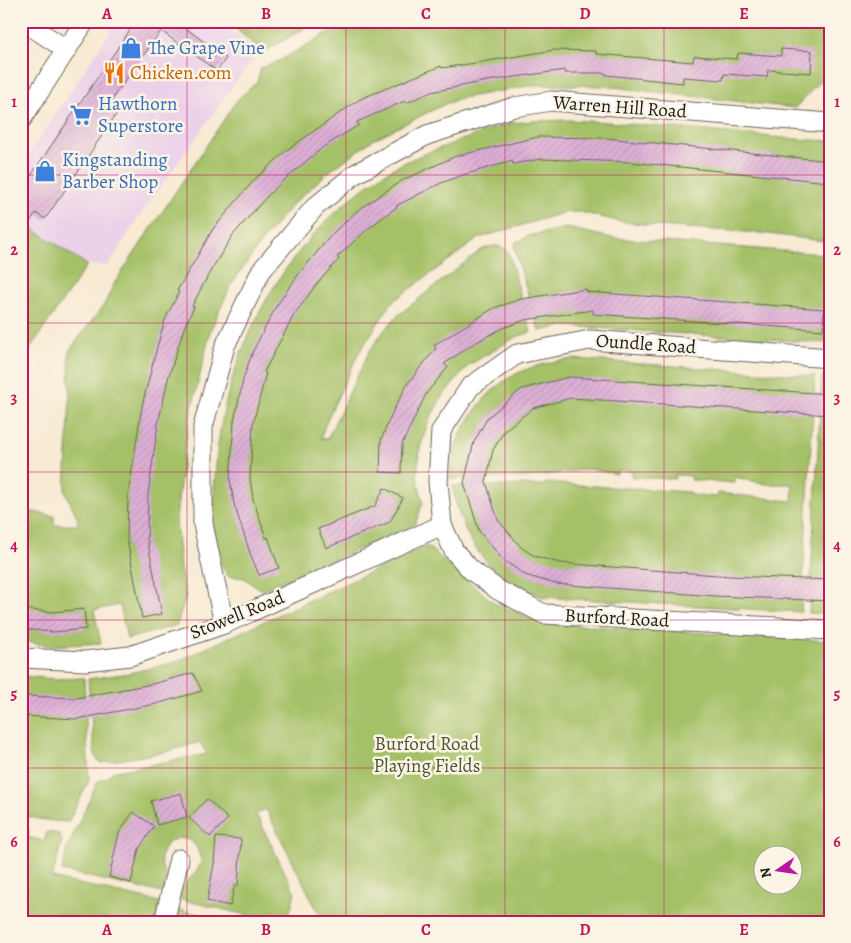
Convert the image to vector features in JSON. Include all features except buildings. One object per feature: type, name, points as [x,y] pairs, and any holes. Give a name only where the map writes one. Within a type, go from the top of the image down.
[{"type":"street","points":[[24,21],[67,50]]},
{"type":"street","points":[[21,120],[85,21]]},
{"type":"street","name":"Warren Hill Road","points":[[224,624],[203,524],[203,427],[225,346],[261,272],[315,207],[355,174],[427,135],[514,107],[551,101],[830,123]]},
{"type":"street","name":"Oundle Road","points":[[442,525],[438,482],[441,431],[470,387],[518,354],[590,340],[830,358]]},
{"type":"street","name":"Stowell Road","points":[[21,658],[85,661],[130,656],[224,624],[442,525]]},
{"type":"street","name":"Burford Road","points":[[442,525],[454,551],[471,570],[498,590],[544,614],[830,630]]},
{"type":"street","points":[[164,922],[179,858]]},
{"type":"shaded area","points":[[117,21],[220,21],[219,23],[259,50],[138,218],[108,266],[87,265],[21,221],[21,167]]},
{"type":"green space","points":[[236,21],[316,21],[264,52],[239,32]]},
{"type":"green space","points":[[348,21],[830,21],[826,75],[795,108],[604,86],[541,85],[522,87],[462,98],[445,104],[374,139],[327,173],[290,207],[259,245],[231,285],[211,329],[189,420],[183,457],[176,519],[180,569],[186,596],[177,625],[127,639],[120,605],[94,610],[101,643],[52,646],[21,641],[21,514],[27,516],[29,511],[54,516],[54,525],[78,525],[77,517],[65,491],[70,396],[69,351],[104,305],[114,284],[237,100],[257,82],[261,68],[281,60]]},
{"type":"green space","points":[[567,120],[830,141],[830,181],[823,241],[761,233],[658,226],[617,221],[581,212],[566,212],[479,238],[392,302],[358,354],[326,422],[321,438],[327,439],[370,350],[397,316],[481,250],[492,246],[505,248],[508,251],[531,332],[516,337],[469,365],[441,398],[428,423],[420,448],[417,477],[423,502],[415,525],[262,590],[244,578],[228,576],[218,552],[213,507],[222,422],[232,379],[247,339],[266,300],[290,264],[317,230],[349,200],[401,164],[505,125],[527,121]]},
{"type":"green space","points":[[21,221],[87,265],[21,362]]},
{"type":"green space","points":[[567,228],[612,238],[824,254],[829,297],[826,343],[564,326],[539,331],[514,247],[516,242],[529,236]]},
{"type":"green space","points":[[573,359],[815,376],[801,612],[543,597],[506,578],[481,555],[471,541],[464,525],[452,486],[545,485],[546,483],[690,492],[690,495],[717,497],[718,493],[792,501],[793,484],[766,484],[735,477],[735,483],[691,480],[692,476],[675,475],[675,479],[632,477],[632,471],[617,470],[617,474],[589,469],[530,477],[450,479],[453,454],[462,433],[470,418],[491,392],[514,375],[526,369]]},
{"type":"green space","points":[[822,376],[830,376],[830,614],[809,613]]},
{"type":"green space","name":"Burford Road Playing Fields","points":[[427,546],[494,603],[543,623],[830,641],[830,922],[318,922],[320,916],[266,809],[256,814],[295,893],[287,922],[276,922],[179,899],[184,886],[199,867],[201,861],[195,845],[187,839],[176,839],[164,848],[161,858],[161,865],[166,878],[163,893],[62,871],[67,849],[98,781],[106,778],[112,772],[207,754],[200,742],[165,752],[101,763],[98,761],[94,751],[88,679],[130,673],[176,662]]},
{"type":"green space","points":[[21,676],[55,679],[84,678],[89,781],[68,822],[43,820],[21,815]]},
{"type":"green space","points":[[21,827],[29,829],[27,837],[44,841],[47,832],[59,834],[62,841],[52,878],[160,902],[155,922],[21,922]]},
{"type":"green space","points":[[175,909],[233,922],[172,922]]},
{"type":"place","name":"The Grape Vine","points":[[131,48]]},
{"type":"place","name":"Chicken.com","points":[[114,73]]},
{"type":"place","name":"Hawthorn Superstore","points":[[81,115]]},
{"type":"place","name":"Kingstanding Barber Shop","points":[[45,171]]}]
